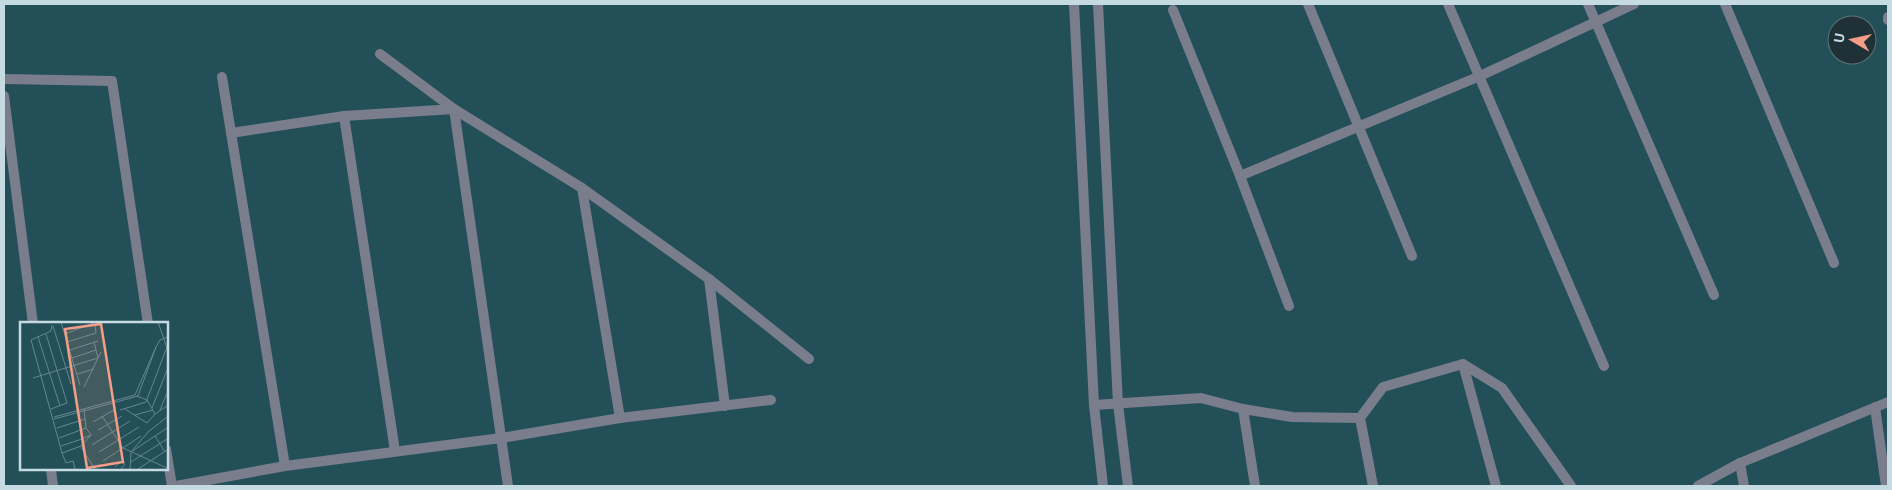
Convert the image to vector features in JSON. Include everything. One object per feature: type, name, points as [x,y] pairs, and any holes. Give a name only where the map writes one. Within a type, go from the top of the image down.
[{"type":"street","points":[[1074,4],[1094,405],[1103,486]]},
{"type":"street","points":[[1098,4],[1118,404],[1128,486]]},
{"type":"street","points":[[1308,4],[1360,126],[1412,256]]},
{"type":"street","points":[[1448,4],[1604,366]]},
{"type":"street","points":[[1588,4],[1714,295]]},
{"type":"street","points":[[1240,176],[1480,76],[1634,4]]},
{"type":"street","points":[[1725,4],[1834,263]]},
{"type":"street","points":[[1174,10],[1289,306]]},
{"type":"street","points":[[380,54],[454,109],[582,188],[709,279],[809,359]]},
{"type":"street","points":[[222,77],[285,466]]},
{"type":"street","points":[[4,78],[112,81],[148,322]]},
{"type":"street","points":[[4,96],[32,322]]},
{"type":"street","points":[[230,133],[344,116],[454,109]]},
{"type":"street","points":[[454,109],[508,486]]},
{"type":"street","points":[[344,116],[395,451]]},
{"type":"street","points":[[582,188],[620,418]]},
{"type":"street","points":[[709,279],[725,406]]},
{"type":"street","points":[[1463,364],[1496,486]]},
{"type":"street","points":[[1373,486],[1360,418],[1383,388],[1463,364],[1502,388],[1572,486]]},
{"type":"street","points":[[1094,405],[1201,398],[1243,409],[1292,417],[1360,418]]},
{"type":"street","points":[[176,486],[285,466],[501,438],[620,418],[770,400]]},
{"type":"street","points":[[1698,486],[1740,463],[1888,402]]},
{"type":"street","points":[[1875,407],[1886,486]]},
{"type":"street","points":[[1243,409],[1255,486]]},
{"type":"street","points":[[168,461],[172,486]]},
{"type":"street","points":[[1740,463],[1744,486]]},
{"type":"street","points":[[51,470],[53,486]]}]
